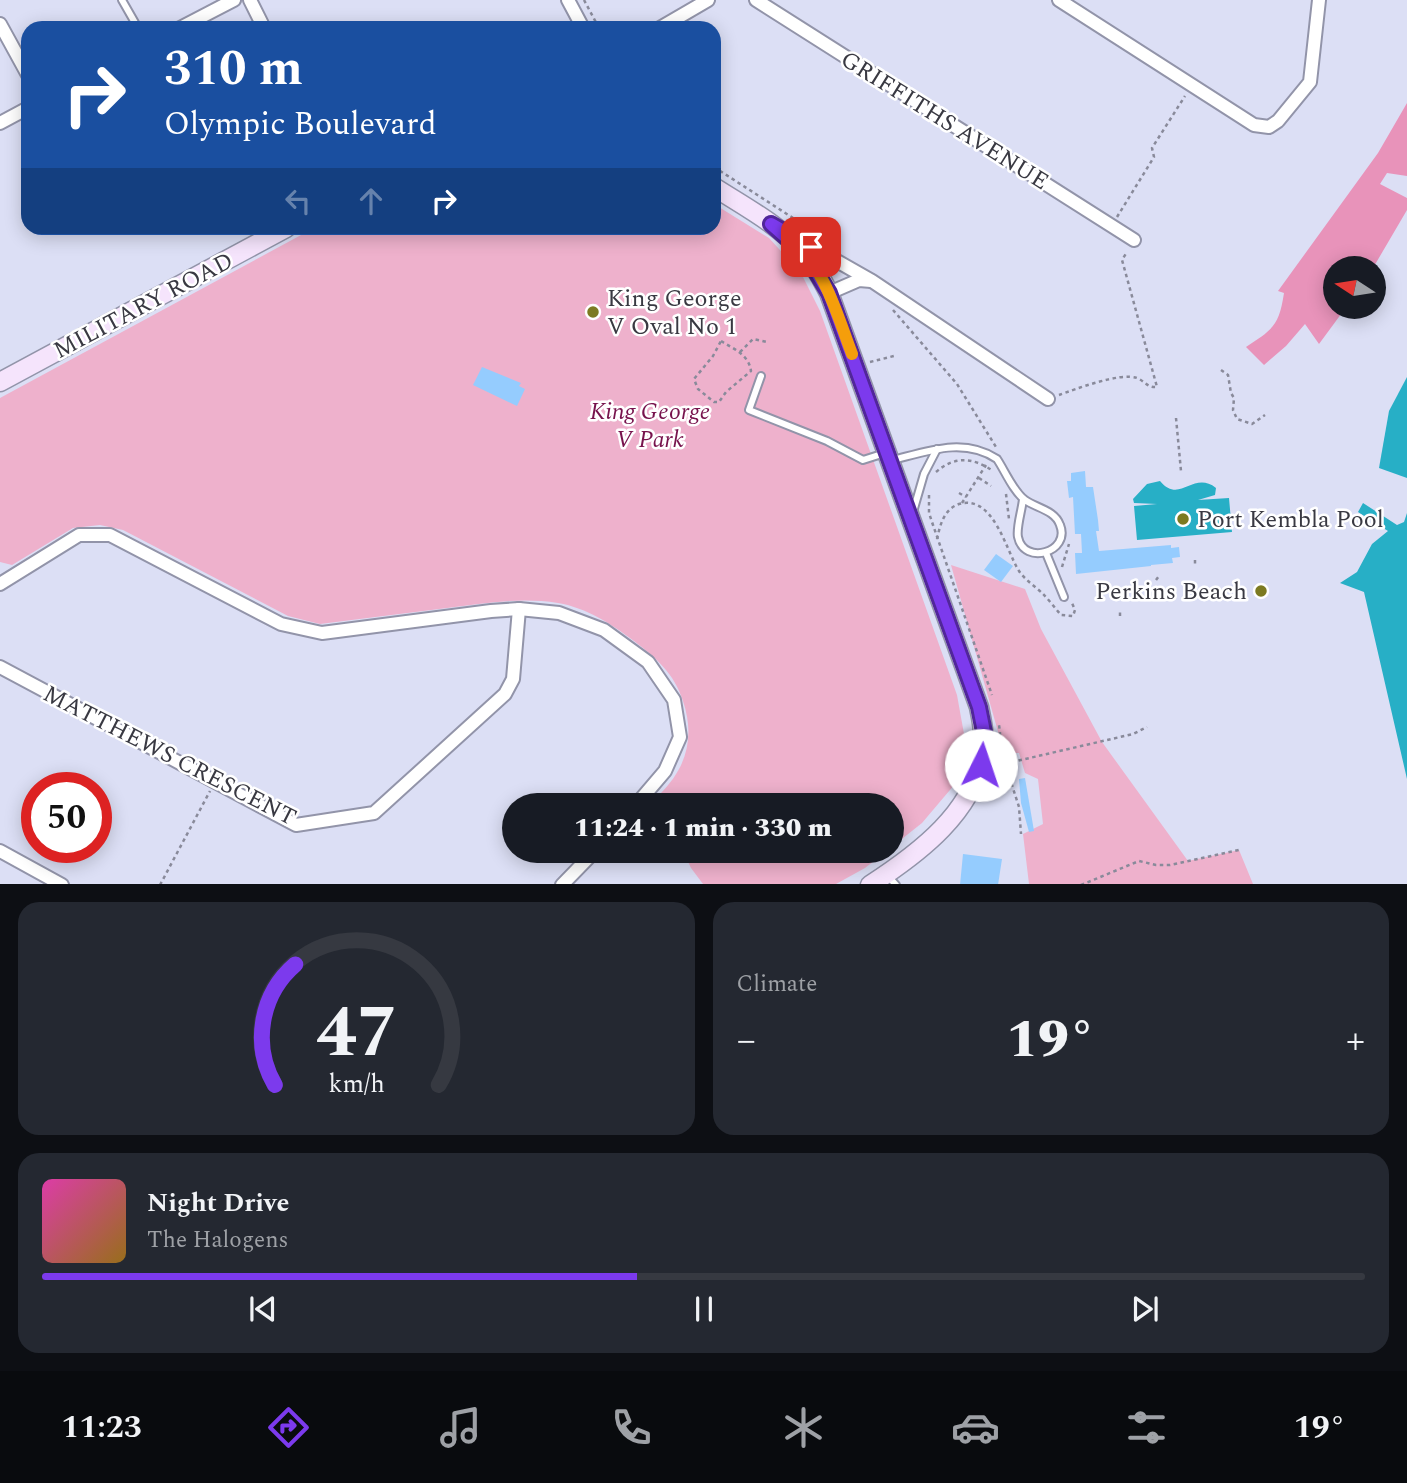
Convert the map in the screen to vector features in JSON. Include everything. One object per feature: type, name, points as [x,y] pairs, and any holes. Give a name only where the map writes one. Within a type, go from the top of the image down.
[{"type":"main road","points":[[721,192],[771,224],[806,255],[829,293],[979,707],[984,748],[976,781],[958,811],[891,879],[870,884]]},
{"type":"main road","name":"MILITARY ROAD","points":[[0,382],[273,235]]},
{"type":"street","points":[[194,21],[234,0]]},
{"type":"street","points":[[250,0],[260,21]]},
{"type":"street","points":[[568,0],[579,21]]},
{"type":"street","points":[[672,21],[708,0]]},
{"type":"street","name":"GRIFFITHS AVENUE","points":[[756,0],[1134,240]]},
{"type":"street","points":[[1059,0],[1254,125],[1269,127],[1278,121],[1310,82],[1319,0]]},
{"type":"street","points":[[0,24],[21,62]]},
{"type":"street","points":[[0,123],[21,112]]},
{"type":"street","points":[[771,224],[872,281],[1048,399]]},
{"type":"street","points":[[829,293],[859,280],[872,281]]},
{"type":"street","points":[[0,584],[79,535],[110,535],[281,624],[322,633],[491,611],[519,609],[559,613],[604,630],[648,662],[674,700],[680,737],[665,771],[646,793]]},
{"type":"street","name":"MATTHEWS CRESCENT","points":[[0,667],[296,825],[374,813],[505,694],[513,679],[519,609]]},
{"type":"street","points":[[0,851],[62,884]]},
{"type":"street","points":[[562,884],[583,863]]},
{"type":"lane","points":[[122,0],[134,21]]},
{"type":"lane","points":[[761,376],[749,410],[827,441],[863,460],[953,446],[991,455],[997,459],[1023,499],[1052,515],[1060,524],[1062,530],[1058,543],[1046,553],[1029,552],[1018,540],[1023,499]]},
{"type":"lane","points":[[911,519],[924,474],[937,449]]},
{"type":"lane","points":[[1046,553],[1067,599]]},
{"type":"path","points":[[584,0],[595,21]]},
{"type":"path","points":[[1123,207],[1154,158],[1152,148],[1192,85]]},
{"type":"path","points":[[721,172],[829,241]]},
{"type":"path","points":[[1048,399],[1106,379],[1137,378],[1151,387],[1157,387],[1122,260],[1134,240]]},
{"type":"path","points":[[885,292],[894,313],[957,384],[995,447],[1003,455]]},
{"type":"path","points":[[740,352],[753,338],[767,342]]},
{"type":"path","points":[[721,341],[740,352],[748,361],[751,371],[726,392],[719,402],[714,402],[698,389],[695,375],[713,356],[721,341]]},
{"type":"path","points":[[865,366],[871,361],[894,356]]},
{"type":"path","points":[[1221,370],[1228,375],[1234,398],[1233,410],[1237,419],[1252,424],[1265,415]]},
{"type":"path","points":[[1176,418],[1181,471]]},
{"type":"path","points":[[936,472],[946,463],[966,459],[986,466],[998,478]]},
{"type":"path","points":[[929,495],[929,513],[937,539],[943,518],[962,503],[986,466]]},
{"type":"path","points":[[979,478],[991,486]]},
{"type":"path","points":[[1005,489],[1009,501],[1007,529]]},
{"type":"path","points":[[959,493],[966,497]]},
{"type":"path","points":[[962,503],[987,511],[1003,536],[1020,572],[1060,615],[1073,616],[1075,610],[1067,599]]},
{"type":"path","points":[[1062,574],[1070,537]]},
{"type":"path","points":[[1015,562],[1022,558]]},
{"type":"path","points":[[998,761],[1008,763],[1102,742],[1133,734],[1147,727]]},
{"type":"path","points":[[988,792],[995,772],[1010,779],[1019,807],[1021,834]]},
{"type":"path","points":[[160,884],[214,782]]},
{"type":"path","points":[[1080,884],[1139,861],[1156,865],[1171,864],[1239,850]]},
{"type":"green space","name":"King George V Park","points":[[721,208],[769,238],[801,273],[820,311],[957,695],[964,734],[955,784],[922,823],[904,837],[904,793],[661,793],[677,773],[688,739],[687,714],[675,682],[650,654],[634,641],[598,618],[569,605],[544,601],[503,601],[320,624],[288,616],[123,530],[100,525],[73,528],[12,565],[0,562],[0,398],[301,235],[721,235]]},
{"type":"green space","points":[[951,565],[1025,589],[1041,629],[1102,742],[1188,861],[1239,850],[1253,884],[1029,884],[1023,834],[1043,824],[1038,779],[1025,773],[1019,753],[1004,753]]},
{"type":"green space","points":[[689,863],[871,863],[836,884],[703,884]]},
{"type":"shaded area","points":[[1407,103],[1407,176],[1387,173],[1380,184],[1407,198],[1407,210],[1380,256],[1323,256],[1323,319],[1337,319],[1319,344],[1305,324],[1286,346],[1264,365],[1246,347],[1273,326],[1280,313],[1284,293],[1278,291],[1378,153]]},
{"type":"water","points":[[1407,377],[1407,478],[1379,468],[1389,411]]},
{"type":"water","name":"Port Kembla Pool","points":[[1160,481],[1174,490],[1200,483],[1216,488],[1215,495],[1198,500],[1229,498],[1232,532],[1137,540],[1134,506],[1157,504],[1134,503],[1133,499],[1147,484]]},
{"type":"water","points":[[1363,503],[1397,525],[1404,522],[1407,513],[1407,779],[1364,592],[1340,583],[1357,572],[1372,544],[1388,531],[1358,512]]},
{"type":"building","points":[[482,367],[521,383],[519,386],[525,389],[517,406],[473,385]]},
{"type":"building","points":[[1085,471],[1086,487],[1093,487],[1099,551],[1171,545],[1171,548],[1179,547],[1180,557],[1172,558],[1173,563],[1076,574],[1075,553],[1082,553],[1081,534],[1075,534],[1073,497],[1069,498],[1067,481],[1071,481],[1071,473]]},
{"type":"building","points":[[996,554],[1013,566],[1001,582],[984,570]]},
{"type":"building","points":[[1025,778],[1034,831],[1029,832],[1021,803],[1019,779]]},
{"type":"building","points":[[963,854],[1002,859],[998,884],[960,884]]},
{"type":"slow traffic","points":[[793,242],[811,262],[829,293],[852,354]]},
{"type":"place","name":"King George V Oval No 1","points":[[593,312]]},
{"type":"place","name":"Port Kembla Pool","points":[[1183,519]]},
{"type":"place","name":"Perkins Beach","points":[[1261,591]]},
{"type":"route","points":[[811,247],[771,224],[806,255],[829,293],[974,689],[984,732],[981,765]]}]
